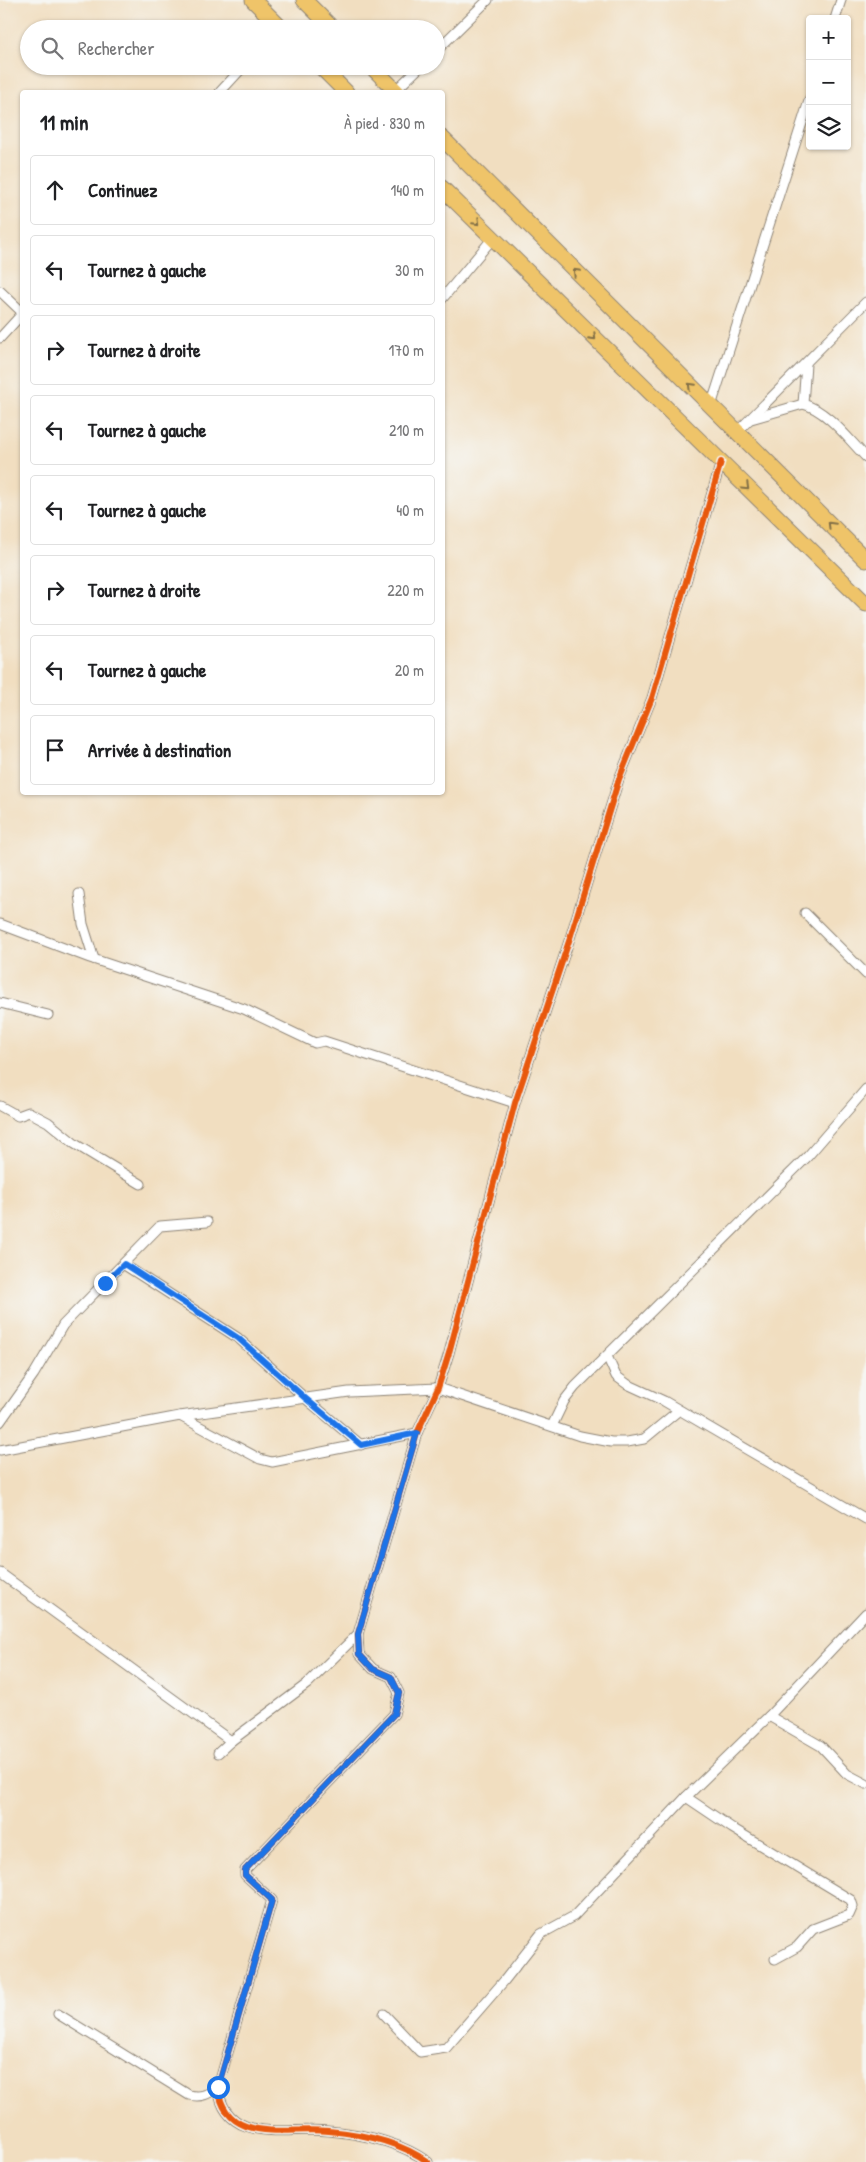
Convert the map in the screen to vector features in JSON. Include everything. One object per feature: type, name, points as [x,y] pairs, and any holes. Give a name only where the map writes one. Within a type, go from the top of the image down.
[{"type":"highway","points":[[253,0],[272,20]]},
{"type":"highway","points":[[304,0],[324,20]]},
{"type":"highway","points":[[329,75],[344,90]]},
{"type":"highway","points":[[379,75],[394,90]]},
{"type":"highway","points":[[445,141],[866,560]]},
{"type":"highway","points":[[445,191],[866,604]]},
{"type":"street","points":[[445,42],[488,0]]},
{"type":"street","points":[[836,15],[841,0]]},
{"type":"street","points":[[222,90],[236,75]]},
{"type":"street","points":[[398,90],[412,75]]},
{"type":"street","points":[[711,406],[808,105]]},
{"type":"street","points":[[445,295],[493,238]]},
{"type":"street","points":[[0,291],[20,311]]},
{"type":"street","points":[[737,432],[866,302]]},
{"type":"street","points":[[0,338],[20,315]]},
{"type":"street","points":[[803,404],[806,364]]},
{"type":"street","points":[[751,419],[803,404],[825,417],[866,458]]},
{"type":"street","points":[[428,2162],[394,2145],[370,2137],[328,2130],[275,2132],[249,2128],[232,2118],[224,2107],[218,2087],[272,1900],[245,1875],[245,1870],[394,1714],[399,1693],[391,1677],[373,1669],[359,1654],[358,1634],[417,1433],[438,1388],[515,1104],[570,938],[619,779],[652,698],[720,462]]},
{"type":"street","points":[[79,894],[82,924],[94,959]]},
{"type":"street","points":[[805,913],[866,974]]},
{"type":"street","points":[[0,924],[94,959],[244,1009],[314,1043],[324,1041],[515,1104]]},
{"type":"street","points":[[0,1003],[48,1015]]},
{"type":"street","points":[[552,1426],[564,1400],[808,1156],[866,1089]]},
{"type":"street","points":[[0,1106],[18,1116],[29,1112],[48,1122],[75,1144],[141,1184]]},
{"type":"street","points":[[0,1422],[34,1374],[63,1325],[160,1226],[207,1222]]},
{"type":"street","points":[[124,1264],[238,1338],[361,1445]]},
{"type":"street","points":[[607,1356],[616,1376],[627,1384],[664,1401],[678,1411],[865,1517]]},
{"type":"street","points":[[0,1450],[180,1416],[350,1392],[438,1388],[580,1436],[611,1442],[636,1442],[644,1439],[678,1411]]},
{"type":"street","points":[[180,1416],[260,1459],[272,1462],[417,1433]]},
{"type":"street","points":[[1,1576],[231,1742]]},
{"type":"street","points":[[384,2014],[420,2052],[446,2048],[504,1981],[541,1934],[574,1916],[686,1797],[769,1716],[866,1613]]},
{"type":"street","points":[[218,1753],[307,1684],[358,1634]]},
{"type":"street","points":[[769,1716],[821,1746],[847,1774],[866,1784]]},
{"type":"street","points":[[686,1797],[732,1828],[851,1900],[853,1906],[849,1914],[813,1929],[796,1947],[775,1959]]},
{"type":"street","points":[[58,2014],[189,2095],[205,2096],[218,2087]]},
{"type":"cycle path","points":[[428,2162],[393,2144],[355,2134],[313,2130],[261,2130],[246,2126],[233,2118],[223,2106],[218,2087],[272,1900],[245,1875],[245,1870],[394,1714],[399,1693],[391,1677],[373,1669],[359,1654],[358,1634],[417,1433],[438,1388],[449,1353],[515,1103],[570,938],[619,779],[652,698],[721,462]]},
{"type":"route","points":[[105,1283],[124,1264],[238,1338],[361,1445],[417,1433],[358,1634],[359,1654],[373,1669],[391,1677],[399,1693],[394,1714],[245,1870],[245,1875],[272,1900],[218,2087]]}]
